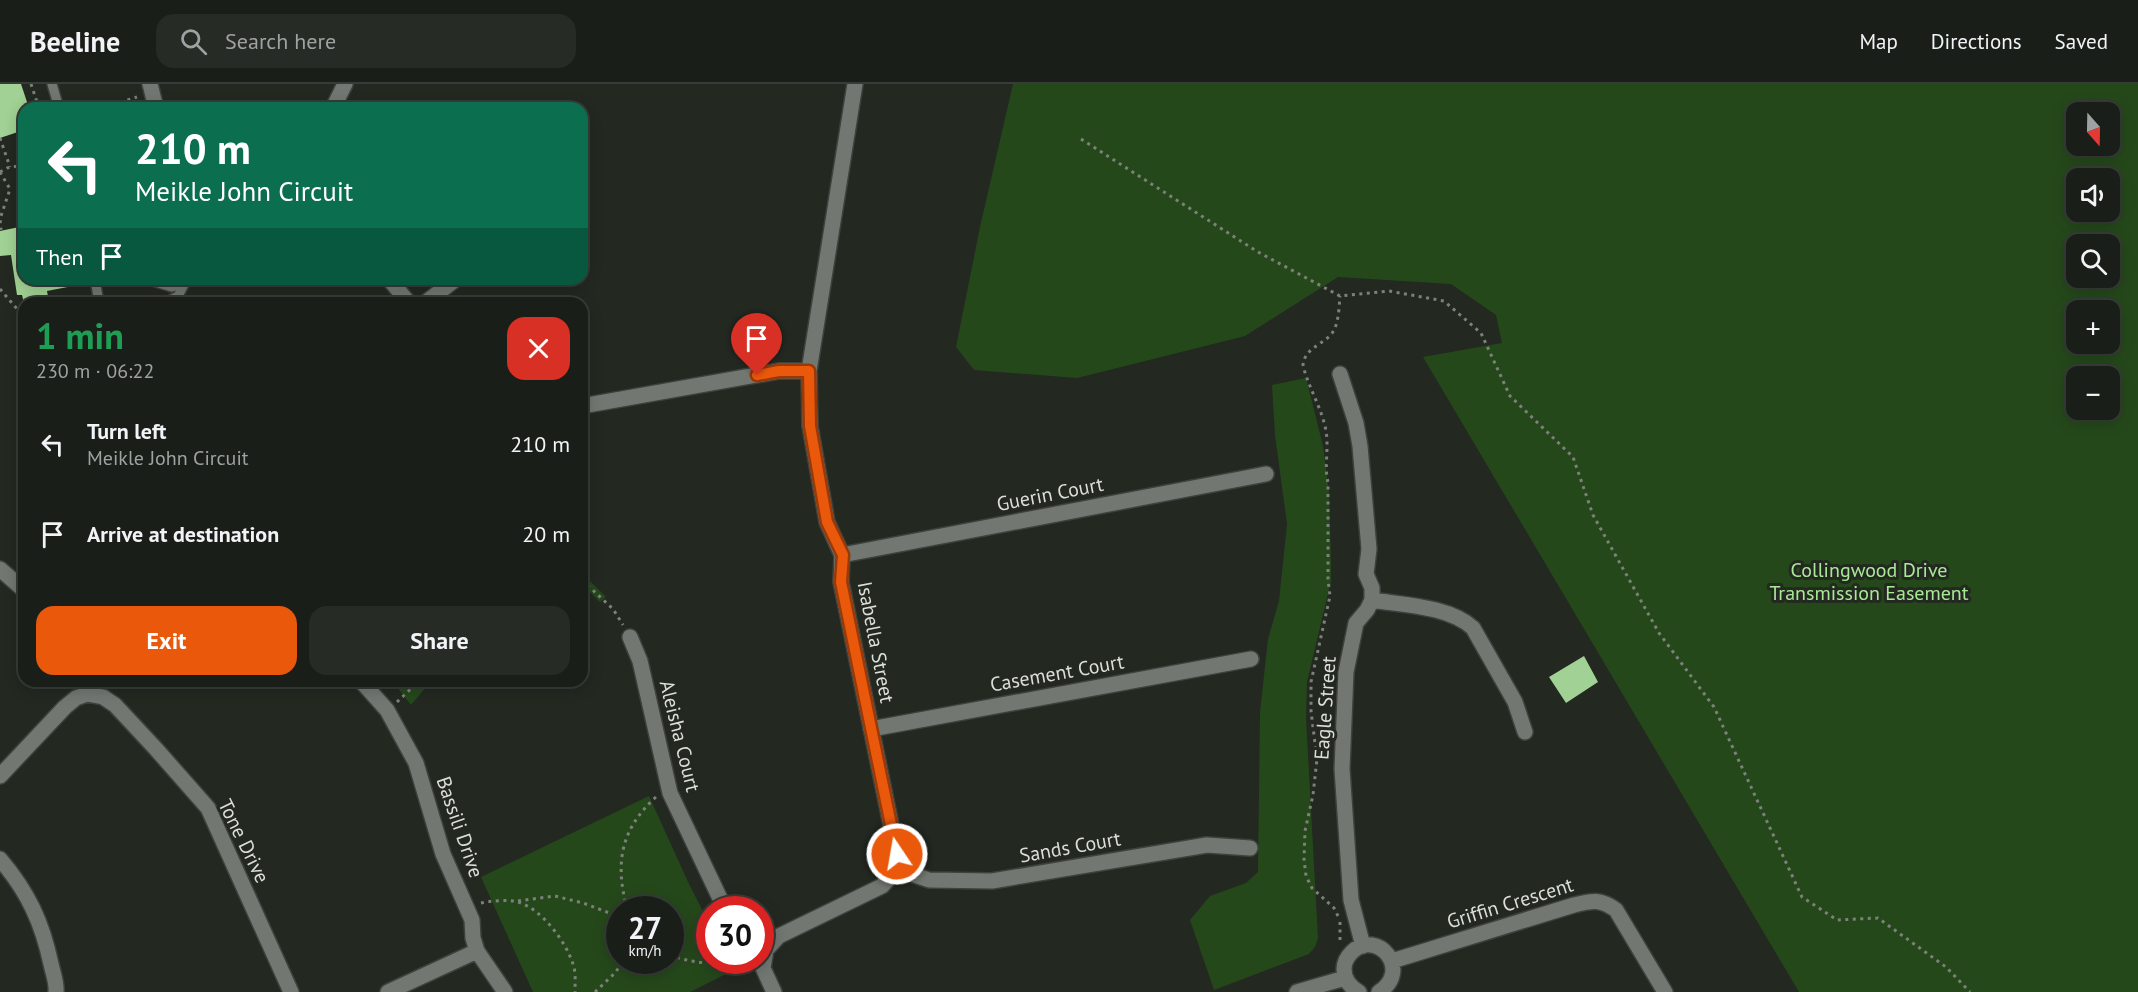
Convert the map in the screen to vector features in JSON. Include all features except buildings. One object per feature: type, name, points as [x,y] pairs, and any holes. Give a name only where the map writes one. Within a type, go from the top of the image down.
[{"type":"street","points":[[336,102],[345,84]]},
{"type":"street","name":"Isabella Street","points":[[855,84],[809,371],[810,426],[827,522],[843,555],[841,582],[897,854],[897,869]]},
{"type":"street","points":[[394,285],[404,297]]},
{"type":"street","points":[[433,297],[448,285]]},
{"type":"street","points":[[588,405],[779,371],[809,371]]},
{"type":"street","points":[[1340,374],[1356,423],[1360,446],[1369,549],[1366,574],[1372,588],[1372,600],[1449,613],[1464,619],[1473,628],[1515,702],[1525,732]]},
{"type":"street","name":"Guerin Court","points":[[843,555],[1266,474]]},
{"type":"street","points":[[0,569],[18,585]]},
{"type":"street","name":"Eagle Street","points":[[1363,946],[1356,927],[1351,900],[1342,769],[1346,672],[1356,623],[1372,600]]},
{"type":"street","name":"Aleisha Court","points":[[630,637],[640,660],[670,793],[719,896]]},
{"type":"street","name":"Casement Court","points":[[871,729],[1251,659]]},
{"type":"street","name":"Bassili Drive","points":[[366,687],[387,710],[416,763],[443,854],[472,920],[473,938],[477,951],[505,992]]},
{"type":"street","points":[[0,776],[86,688]]},
{"type":"street","name":"Tone Drive","points":[[86,688],[114,705],[208,808],[291,992]]},
{"type":"street","name":"Sands Court","points":[[897,869],[929,880],[992,881],[1207,845],[1250,848]]},
{"type":"street","points":[[0,859],[18,880],[34,910],[46,939],[56,992]]},
{"type":"street","points":[[774,940],[882,886],[897,869]]},
{"type":"street","name":"Griffin Crescent","points":[[1392,961],[1574,904],[1591,901],[1605,902],[1616,910],[1665,992]]},
{"type":"street","points":[[1359,992],[1349,984],[1344,970],[1349,954],[1363,946],[1378,947],[1385,951],[1392,961],[1392,977],[1386,988],[1380,992]]},
{"type":"street","points":[[388,992],[477,951]]},
{"type":"street","points":[[766,974],[774,992]]},
{"type":"street","points":[[1297,992],[1346,978]]},
{"type":"lane","points":[[52,84],[58,102]]},
{"type":"path","points":[[30,84],[37,102]]},
{"type":"path","points":[[123,102],[151,88]]},
{"type":"path","points":[[0,138],[10,167]]},
{"type":"path","points":[[1081,139],[1258,252],[1340,296],[1389,291],[1444,301],[1480,333],[1510,396],[1573,457],[1593,515],[1659,633],[1714,707],[1802,897],[1837,920],[1878,918],[1946,967],[1971,992]]},
{"type":"path","points":[[1,230],[0,219],[10,189],[0,172],[18,166]]},
{"type":"path","points":[[0,289],[18,310]]},
{"type":"path","points":[[1340,296],[1337,321],[1333,332],[1315,345],[1304,357],[1305,375],[1311,384],[1325,429],[1328,450],[1326,467],[1330,596],[1311,682],[1311,711],[1317,759],[1305,831],[1304,859],[1306,876],[1312,888],[1334,908],[1339,918],[1340,944]]},
{"type":"path","points":[[588,586],[613,609],[630,637]]},
{"type":"path","points":[[387,710],[415,687]]},
{"type":"path","points":[[624,896],[620,860],[634,820],[655,797],[670,793]]},
{"type":"path","points":[[468,909],[483,902],[518,901],[555,896],[606,912]]},
{"type":"path","points":[[518,901],[548,922],[562,941],[574,966],[575,992]]},
{"type":"path","points":[[596,992],[614,974]]},
{"type":"green space","name":"Collingwood Drive Transmission Easement","points":[[1013,84],[2138,84],[2138,992],[1799,992],[1423,357],[1502,343],[1496,315],[1451,284],[1338,277],[1245,336],[1077,378],[974,370],[956,347],[980,227]]},
{"type":"green space","points":[[1306,378],[1323,446],[1329,492],[1331,562],[1331,581],[1307,682],[1306,718],[1318,938],[1309,954],[1214,990],[1190,920],[1210,896],[1246,883],[1258,872],[1260,712],[1268,639],[1279,601],[1287,524],[1275,435],[1272,385]]},
{"type":"green space","points":[[588,579],[606,597],[600,602],[588,590]]},
{"type":"green space","points":[[397,687],[426,687],[411,705]]},
{"type":"green space","points":[[649,796],[696,898],[696,974],[726,974],[690,992],[533,992],[481,877]]},
{"type":"route","points":[[757,375],[779,371],[809,371],[810,426],[827,522],[843,555],[841,582],[897,854]]}]
